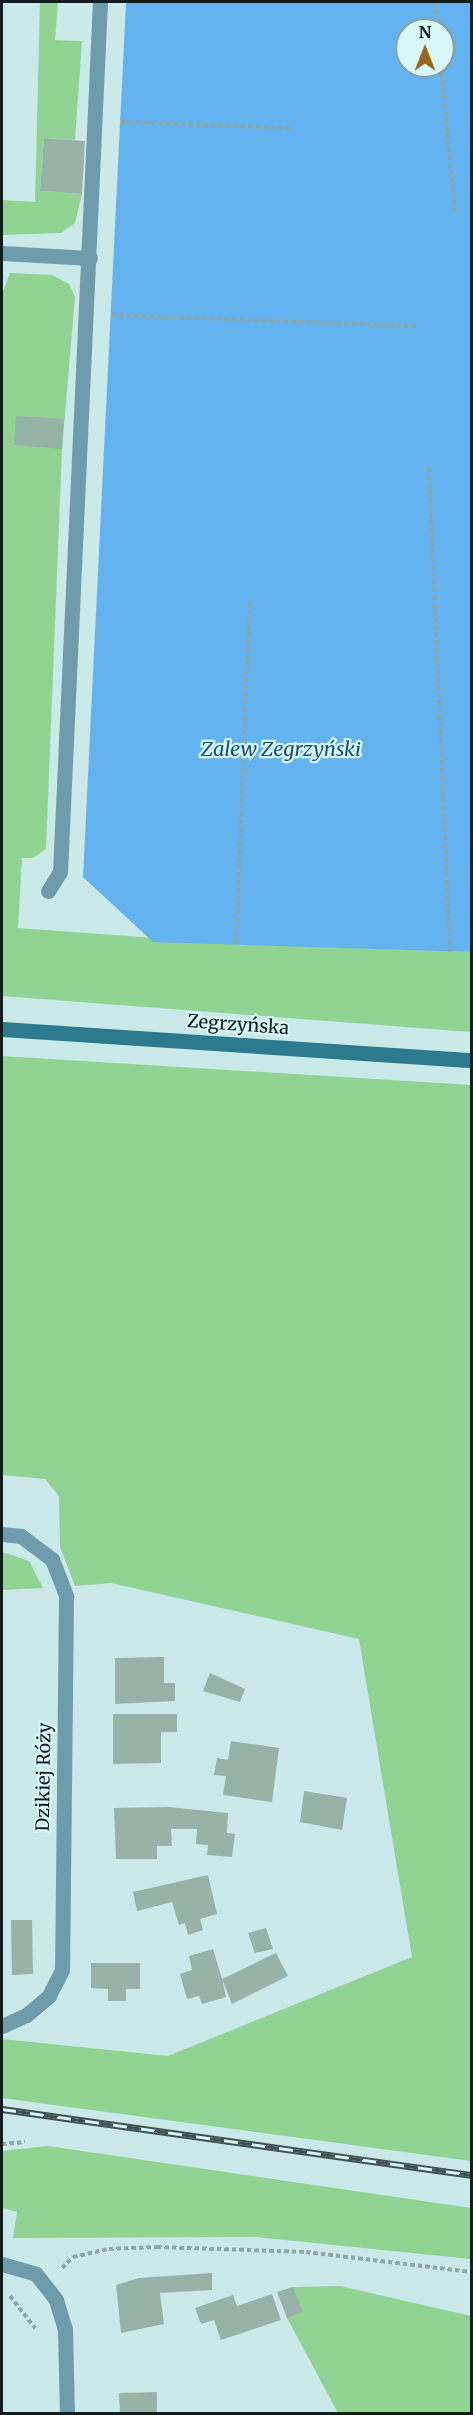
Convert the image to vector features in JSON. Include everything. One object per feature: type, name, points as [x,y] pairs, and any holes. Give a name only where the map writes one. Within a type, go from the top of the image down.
[{"type":"main road","name":"Zegrzyńska","points":[[2,1029],[471,1060]]},
{"type":"street","points":[[48,891],[60,872],[100,2]]},
{"type":"street","points":[[2,253],[90,258]]},
{"type":"street","name":"Dzikiej Róży","points":[[2,1534],[21,1536],[52,1559],[66,1596],[62,1970],[49,1996],[26,2015],[2,2026]]},
{"type":"street","points":[[2,2264],[20,2266],[47,2284],[64,2329],[67,2414]]},
{"type":"path","points":[[435,2],[437,18]]},
{"type":"path","points":[[442,78],[455,214]]},
{"type":"path","points":[[121,122],[291,128]]},
{"type":"path","points":[[112,315],[418,326]]},
{"type":"path","points":[[429,468],[450,952]]},
{"type":"path","points":[[236,944],[250,601]]},
{"type":"path","points":[[2,2144],[25,2142]]},
{"type":"path","points":[[47,2284],[73,2257],[109,2249],[158,2247],[306,2252],[471,2272]]},
{"type":"path","points":[[2,2292],[13,2297],[39,2332]]},
{"type":"green space","points":[[40,2],[58,2],[55,40],[82,41],[75,140],[44,138],[40,191],[82,194],[75,223],[61,233],[2,235],[2,200],[35,202]]},
{"type":"green space","points":[[10,273],[52,275],[69,284],[75,297],[62,449],[46,849],[33,858],[22,858],[18,928],[236,944],[471,952],[471,1032],[2,996],[2,294]]},
{"type":"green space","points":[[2,1056],[471,1085],[471,2161],[2,2098],[2,2039],[168,2056],[412,1957],[359,1639],[111,1583],[75,1586],[60,1547],[59,1496],[45,1479],[2,1475]]},
{"type":"green space","points":[[2,1552],[29,1561],[43,1588],[2,1590]]},
{"type":"green space","points":[[48,2146],[471,2208],[471,2259],[256,2237],[13,2238],[17,2212],[2,2208],[2,2151]]},
{"type":"green space","points":[[340,2286],[471,2316],[471,2413],[338,2413],[287,2318],[302,2312],[293,2287]]},
{"type":"water","name":"Zalew Zegrzyński","points":[[126,2],[471,2],[471,952],[153,942],[83,877]]},
{"type":"building","points":[[44,138],[85,141],[82,194],[40,191]]},
{"type":"building","points":[[16,416],[64,419],[62,449],[14,445]]},
{"type":"building","points":[[164,1657],[164,1683],[175,1683],[175,1701],[115,1704],[115,1658]]},
{"type":"building","points":[[210,1673],[245,1689],[240,1702],[203,1691]]},
{"type":"building","points":[[113,1714],[177,1714],[177,1732],[161,1732],[161,1763],[113,1764]]},
{"type":"building","points":[[231,1741],[279,1748],[272,1802],[223,1795],[226,1776],[214,1775],[217,1758],[228,1760]]},
{"type":"building","points":[[304,1791],[347,1798],[342,1830],[300,1822]]},
{"type":"building","points":[[169,1807],[228,1813],[227,1833],[235,1834],[232,1857],[207,1855],[208,1845],[196,1844],[197,1829],[171,1829],[172,1846],[157,1846],[157,1859],[116,1859],[114,1808]]},
{"type":"building","points":[[208,1875],[217,1914],[200,1919],[203,1930],[188,1935],[185,1923],[179,1925],[172,1902],[137,1911],[133,1892]]},
{"type":"building","points":[[11,1920],[32,1920],[33,1974],[12,1975]]},
{"type":"building","points":[[266,1928],[273,1949],[255,1953],[248,1933]]},
{"type":"building","points":[[213,1949],[226,1997],[202,2004],[199,1996],[187,1999],[180,1974],[192,1970],[189,1956]]},
{"type":"building","points":[[276,1953],[288,1976],[232,2004],[222,1979]]},
{"type":"building","points":[[91,1963],[140,1963],[140,1989],[126,1989],[126,2001],[108,2001],[108,1989],[91,1988]]},
{"type":"building","points":[[212,2273],[212,2290],[160,2293],[164,2324],[121,2333],[116,2285],[139,2278]]},
{"type":"building","points":[[293,2287],[303,2312],[287,2318],[277,2292]]},
{"type":"building","points":[[272,2294],[281,2320],[221,2340],[214,2320],[201,2324],[195,2308],[233,2295],[237,2306]]},
{"type":"building","points":[[157,2392],[157,2414],[120,2414],[119,2393]]},
{"type":"railway","points":[[2,2109],[472,2175]]}]
